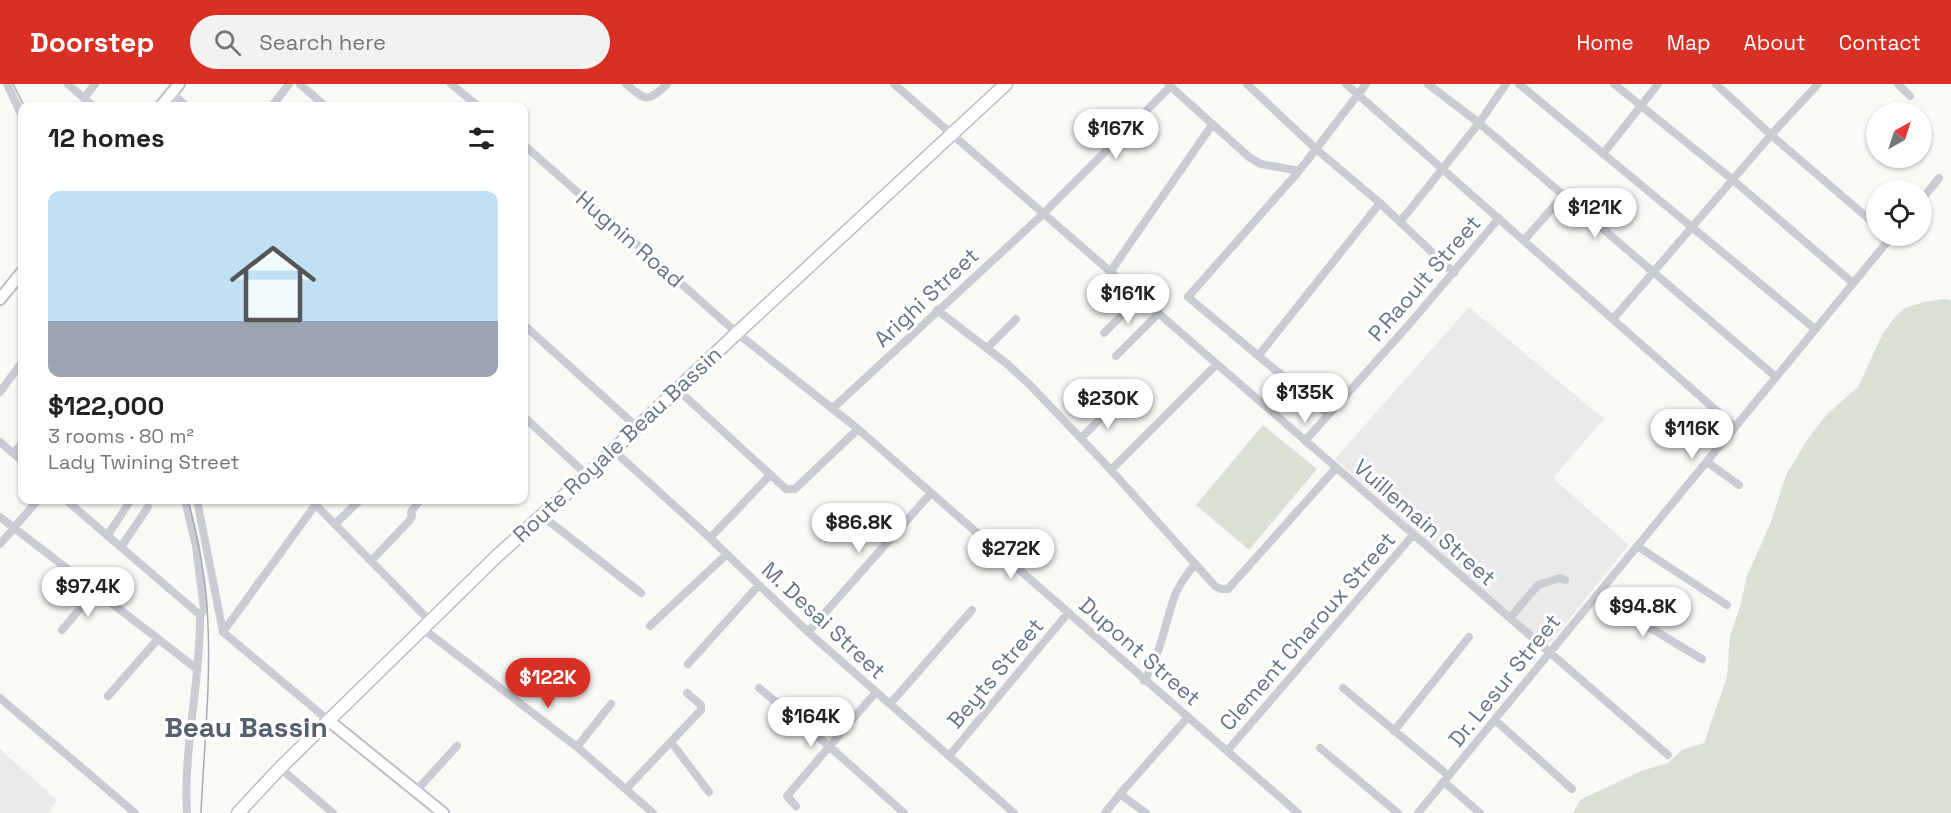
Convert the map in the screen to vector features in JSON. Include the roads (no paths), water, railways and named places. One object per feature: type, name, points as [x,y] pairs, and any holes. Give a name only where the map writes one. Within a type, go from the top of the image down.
[{"type":"main road","name":"Route Royale Beau Bassin","points":[[238,813],[328,720],[541,515],[614,450],[1006,84]]},
{"type":"street","points":[[7,84],[18,107]]},
{"type":"street","points":[[68,84],[88,102]]},
{"type":"street","points":[[84,98],[95,84]]},
{"type":"street","points":[[164,102],[179,84]]},
{"type":"street","points":[[275,102],[289,84]]},
{"type":"street","points":[[300,84],[320,102]]},
{"type":"street","points":[[451,84],[473,102]]},
{"type":"street","points":[[626,84],[648,99],[667,84]]},
{"type":"street","name":"Vuillemain Street","points":[[894,84],[1668,756]]},
{"type":"street","points":[[1247,84],[1454,273]]},
{"type":"street","points":[[1346,84],[1735,427]]},
{"type":"street","points":[[1328,414],[1188,297],[1299,171],[1366,84]]},
{"type":"street","points":[[1428,84],[1479,123],[1776,377]]},
{"type":"street","points":[[1400,222],[1479,123],[1506,84]]},
{"type":"street","points":[[1519,84],[1815,329]]},
{"type":"street","points":[[1614,84],[1733,180],[1853,283]]},
{"type":"street","points":[[1603,154],[1658,84]]},
{"type":"street","points":[[1716,84],[1771,135],[1866,216]]},
{"type":"street","points":[[1613,319],[1771,135],[1818,84]]},
{"type":"street","points":[[1898,84],[1910,96]]},
{"type":"street","points":[[1169,86],[1249,157],[1261,164],[1299,171]]},
{"type":"street","name":"Arighi Street","points":[[833,408],[1043,214],[1169,86]]},
{"type":"street","points":[[172,93],[182,102]]},
{"type":"street","points":[[1110,272],[1212,125]]},
{"type":"street","name":"Hugnin Road","points":[[528,149],[737,333]]},
{"type":"street","points":[[1932,187],[1939,178]]},
{"type":"street","points":[[1524,240],[1563,195]]},
{"type":"street","points":[[1259,355],[1380,203]]},
{"type":"street","name":"P.Raoult Street","points":[[1305,441],[1454,273],[1499,218]]},
{"type":"street","name":"Dr. Lesur Street","points":[[1419,813],[1882,246]]},
{"type":"street","points":[[0,299],[18,277]]},
{"type":"street","points":[[1104,333],[1139,298]]},
{"type":"street","points":[[937,310],[987,348],[1030,385],[1111,470],[1194,565],[1221,589],[1228,589],[1336,468]]},
{"type":"street","points":[[1116,356],[1158,314]]},
{"type":"street","points":[[987,348],[1016,320]]},
{"type":"street","points":[[528,329],[637,427]]},
{"type":"street","name":"Dupont Street","points":[[737,333],[858,429],[1144,681],[1228,750],[1298,813]]},
{"type":"street","points":[[1111,470],[1216,364]]},
{"type":"street","points":[[0,392],[18,367]]},
{"type":"street","points":[[677,389],[786,489],[795,489],[858,429]]},
{"type":"street","points":[[1081,438],[1116,403]]},
{"type":"street","points":[[528,421],[587,475]]},
{"type":"street","points":[[0,442],[18,457]]},
{"type":"street","points":[[14,453],[18,448]]},
{"type":"street","name":"M. Desai Street","points":[[614,450],[727,554],[808,633],[1014,813]]},
{"type":"street","points":[[1707,462],[1739,485]]},
{"type":"street","points":[[710,538],[770,475]]},
{"type":"street","points":[[808,633],[931,493]]},
{"type":"street","points":[[0,544],[35,504]]},
{"type":"street","points":[[71,504],[200,615]]},
{"type":"street","points":[[107,536],[128,504]]},
{"type":"street","points":[[186,504],[193,530],[204,609],[200,615],[188,768],[187,813]]},
{"type":"street","points":[[198,504],[223,632],[443,813]]},
{"type":"street","points":[[223,632],[312,504]]},
{"type":"street","points":[[315,504],[372,560],[426,625],[627,788],[653,813]]},
{"type":"street","points":[[335,524],[356,504]]},
{"type":"street","points":[[372,560],[409,521],[412,516],[411,512],[417,504]]},
{"type":"street","points":[[121,547],[148,507]]},
{"type":"street","points":[[541,515],[641,593]]},
{"type":"street","points":[[0,517],[197,669]]},
{"type":"street","name":"Clement Charoux Street","points":[[1228,750],[1413,535]]},
{"type":"street","points":[[1637,546],[1727,605]]},
{"type":"street","points":[[650,626],[727,554]]},
{"type":"street","points":[[1144,681],[1154,664],[1173,599],[1182,581],[1194,565]]},
{"type":"street","points":[[1510,618],[1538,585],[1560,578],[1565,580]]},
{"type":"street","points":[[688,663],[759,585]]},
{"type":"street","points":[[62,630],[95,591]]},
{"type":"street","points":[[1597,596],[1702,659]]},
{"type":"street","points":[[890,704],[972,610]]},
{"type":"street","name":"Beyts Street","points":[[949,756],[1068,613]]},
{"type":"street","points":[[1394,730],[1469,638]]},
{"type":"street","points":[[108,696],[158,639]]},
{"type":"street","points":[[759,688],[904,813]]},
{"type":"street","points":[[1343,688],[1394,730],[1480,813]]},
{"type":"street","points":[[796,806],[787,796],[876,692]]},
{"type":"street","points":[[627,788],[701,710],[701,705],[687,693]]},
{"type":"street","points":[[0,698],[135,813]]},
{"type":"street","points":[[577,747],[611,704]]},
{"type":"street","points":[[1105,813],[1188,717]]},
{"type":"street","points":[[1495,720],[1572,789]]},
{"type":"street","points":[[671,742],[709,792]]},
{"type":"street","points":[[416,791],[457,746]]},
{"type":"street","points":[[1320,748],[1398,813]]},
{"type":"street","points":[[280,768],[333,813]]},
{"type":"street","points":[[1120,794],[1146,813]]},
{"type":"tram line","points":[[13,84],[22,102]]},
{"type":"tram line","points":[[189,504],[206,594],[208,633],[208,685],[201,813]]},
{"type":"district","name":"Beau Bassin","points":[[246,727]]}]
